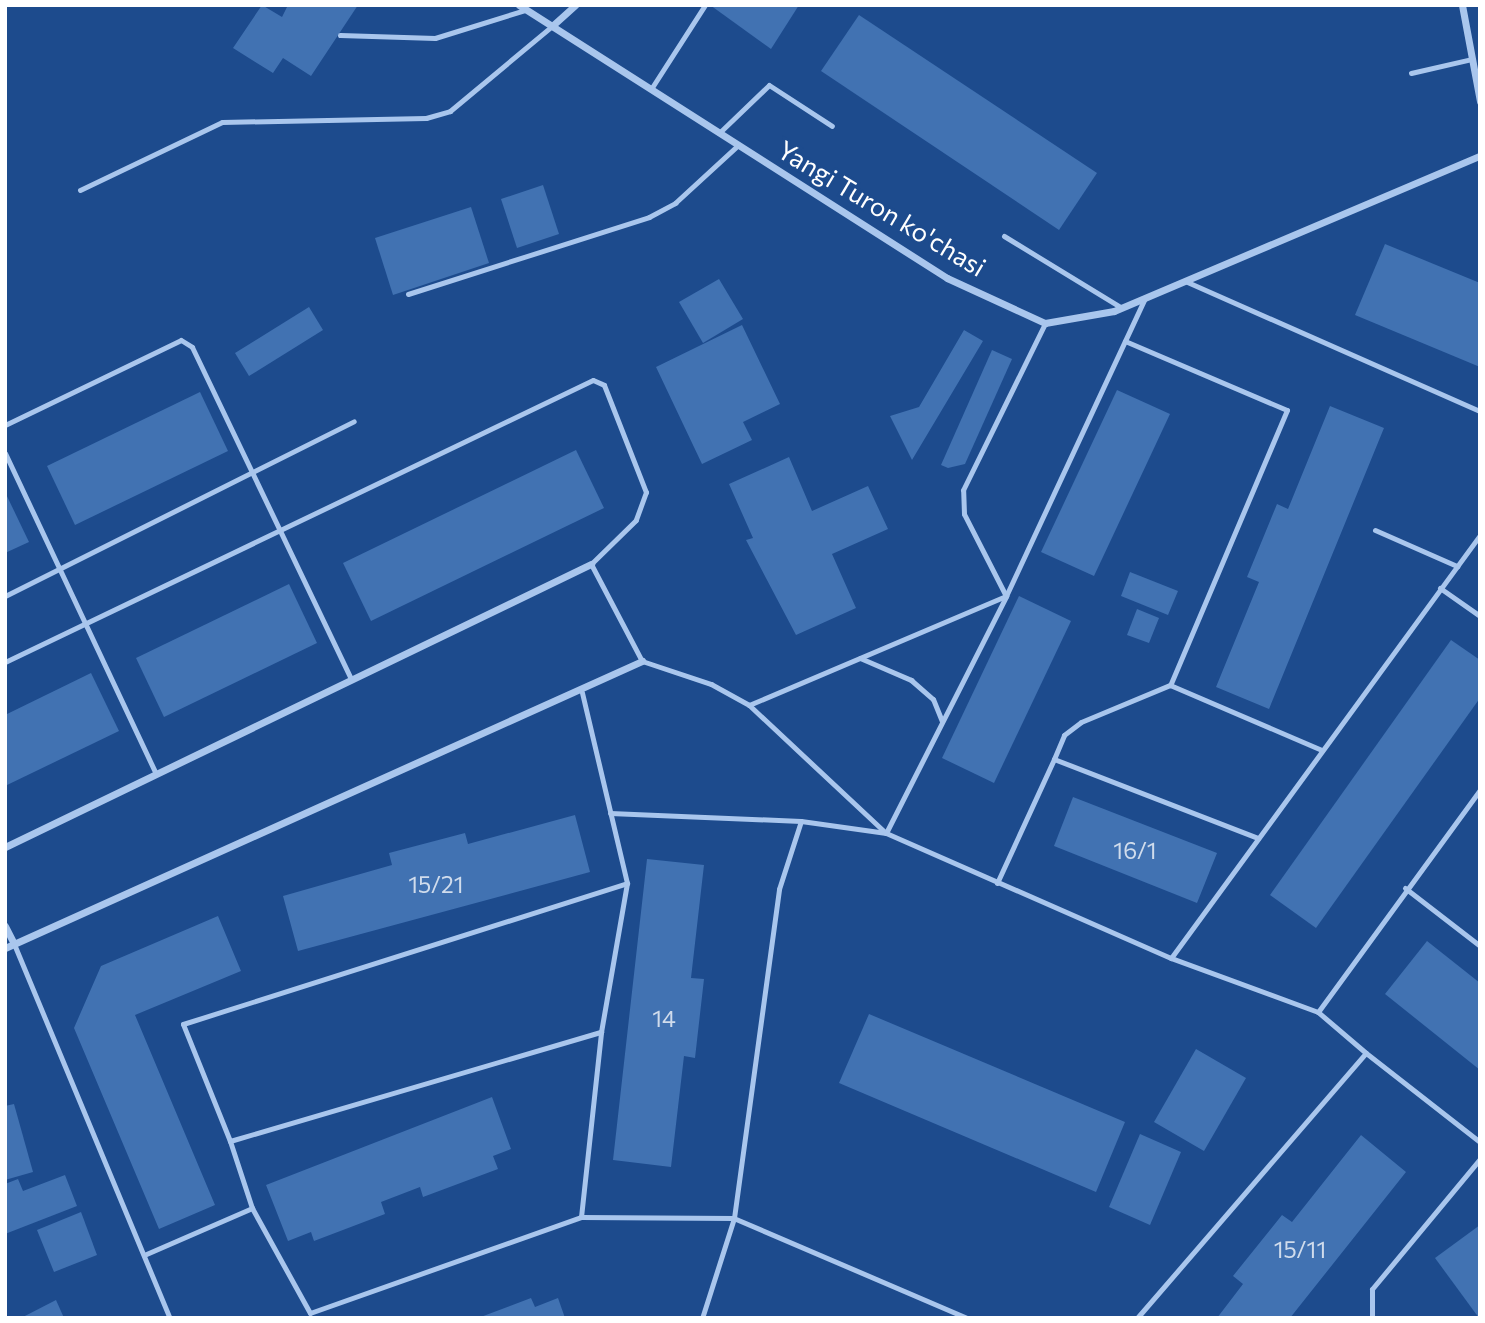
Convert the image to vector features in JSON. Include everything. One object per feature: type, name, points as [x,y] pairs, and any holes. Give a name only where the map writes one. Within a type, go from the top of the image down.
[{"type":"street","points":[[552,26],[575,5]]},
{"type":"street","points":[[1462,5],[1480,101]]},
{"type":"street","name":"Yangi Turon ko'chasi","points":[[522,7],[947,278],[1045,323]]},
{"type":"street","points":[[1045,323],[1122,308],[1480,156]]},
{"type":"street","points":[[5,847],[155,772],[591,564]]},
{"type":"street","points":[[5,948],[582,692],[642,661]]},
{"type":"street","points":[[5,926],[14,944]]},
{"type":"lane","points":[[651,89],[705,5]]},
{"type":"lane","points":[[340,35],[435,38],[522,7]]},
{"type":"lane","points":[[80,190],[222,122],[426,118],[450,111],[552,26]]},
{"type":"lane","points":[[1411,73],[1472,59]]},
{"type":"lane","points":[[719,133],[769,85],[832,126]]},
{"type":"lane","points":[[408,295],[649,217],[675,202],[738,145]]},
{"type":"lane","points":[[1004,236],[1122,308]]},
{"type":"lane","points":[[1183,281],[1480,411]]},
{"type":"lane","points":[[886,833],[1006,596],[1145,298]]},
{"type":"lane","points":[[1006,596],[964,513],[963,490],[1045,323]]},
{"type":"lane","points":[[5,425],[181,340],[192,347],[254,471],[351,679]]},
{"type":"lane","points":[[997,883],[1064,735],[1080,722],[1170,685],[1287,410],[1125,341]]},
{"type":"lane","points":[[5,662],[280,527],[593,380],[604,384],[646,492],[636,520],[591,564],[642,661],[711,684],[749,705],[886,833]]},
{"type":"lane","points":[[5,596],[354,421]]},
{"type":"lane","points":[[5,453],[155,772]]},
{"type":"lane","points":[[1375,530],[1457,566]]},
{"type":"lane","points":[[1171,958],[1480,535]]},
{"type":"lane","points":[[1440,588],[1480,616]]},
{"type":"lane","points":[[749,705],[1006,596]]},
{"type":"lane","points":[[860,658],[911,680],[933,699],[943,721]]},
{"type":"lane","points":[[1170,685],[1322,750]]},
{"type":"lane","points":[[581,1217],[601,1032],[627,883],[582,692]]},
{"type":"lane","points":[[1054,758],[1258,838]]},
{"type":"lane","points":[[1318,1012],[1405,887],[1480,790]]},
{"type":"lane","points":[[610,813],[801,821],[886,833],[1171,958],[1318,1012],[1480,1142]]},
{"type":"lane","points":[[702,1318],[734,1218],[779,889],[801,821]]},
{"type":"lane","points":[[627,883],[183,1024],[230,1141],[253,1208],[310,1313],[581,1217],[734,1218],[967,1318]]},
{"type":"lane","points":[[1405,887],[1480,946]]},
{"type":"lane","points":[[14,944],[170,1318]]},
{"type":"lane","points":[[230,1141],[601,1032]]},
{"type":"lane","points":[[1137,1318],[1366,1053]]},
{"type":"lane","points":[[1372,1318],[1372,1289],[1480,1159]]},
{"type":"lane","points":[[144,1255],[253,1208]]},
{"type":"building","points":[[262,5],[282,17],[288,5],[358,5],[311,76],[283,58],[273,73],[233,48]]},
{"type":"building","points":[[710,5],[799,5],[771,49]]},
{"type":"building","points":[[859,15],[1097,173],[1059,230],[821,71]]},
{"type":"building","points":[[543,185],[559,234],[517,248],[501,199]]},
{"type":"building","points":[[471,207],[489,263],[393,295],[375,238]]},
{"type":"building","points":[[1385,244],[1480,283],[1480,367],[1355,315]]},
{"type":"building","points":[[719,279],[743,319],[703,343],[679,302]]},
{"type":"building","points":[[309,307],[323,330],[249,376],[235,353]]},
{"type":"building","points":[[742,325],[780,404],[743,422],[752,440],[702,464],[656,367]]},
{"type":"building","points":[[964,330],[983,341],[912,460],[890,416],[919,407]]},
{"type":"building","points":[[992,350],[1012,359],[965,464],[948,468],[941,465]]},
{"type":"building","points":[[1117,390],[1170,414],[1094,576],[1041,552]]},
{"type":"building","points":[[200,392],[228,451],[75,525],[47,466]]},
{"type":"building","points":[[1330,406],[1384,428],[1269,709],[1216,687],[1259,582],[1247,577],[1277,504],[1288,509]]},
{"type":"building","points":[[576,450],[604,508],[371,621],[343,563]]},
{"type":"building","points":[[789,457],[812,511],[868,486],[888,529],[832,554],[856,608],[796,635],[746,540],[753,538],[729,484]]},
{"type":"building","points":[[5,492],[29,542],[5,553]]},
{"type":"building","points":[[1130,572],[1178,591],[1168,615],[1121,596]]},
{"type":"building","points":[[289,584],[317,643],[164,717],[136,658]]},
{"type":"building","points":[[1019,596],[1071,621],[994,783],[942,758]]},
{"type":"building","points":[[1137,609],[1159,618],[1149,643],[1127,635]]},
{"type":"building","points":[[1451,640],[1480,660],[1480,698],[1316,928],[1270,895]]},
{"type":"building","points":[[91,673],[119,731],[5,786],[5,715]]},
{"type":"building","points":[[1073,797],[1217,853],[1197,903],[1054,846]]},
{"type":"building","points":[[575,815],[590,872],[298,951],[283,896],[392,865],[389,853],[465,833],[468,844]]},
{"type":"building","points":[[647,859],[704,865],[691,978],[704,979],[695,1058],[684,1056],[671,1167],[613,1160]]},
{"type":"building","points":[[218,916],[241,971],[135,1015],[215,1205],[159,1229],[74,1028],[101,966]]},
{"type":"building","points":[[1427,941],[1480,983],[1480,1070],[1385,994]]},
{"type":"building","points":[[869,1014],[1125,1122],[1096,1192],[839,1083]]},
{"type":"building","points":[[1196,1049],[1246,1078],[1204,1151],[1154,1122]]},
{"type":"building","points":[[492,1097],[511,1149],[493,1156],[498,1169],[423,1197],[420,1187],[381,1202],[385,1214],[314,1241],[311,1232],[288,1241],[266,1185]]},
{"type":"building","points":[[14,1104],[33,1172],[5,1180],[5,1106]]},
{"type":"building","points":[[1140,1134],[1181,1152],[1150,1225],[1109,1207]]},
{"type":"building","points":[[1361,1135],[1406,1172],[1290,1318],[1217,1318],[1243,1284],[1233,1276],[1282,1215],[1292,1222]]},
{"type":"building","points":[[65,1175],[77,1206],[5,1234],[5,1184],[18,1179],[23,1191]]},
{"type":"building","points":[[81,1212],[97,1255],[54,1272],[37,1230]]},
{"type":"building","points":[[1480,1225],[1480,1318],[1479,1318],[1435,1258]]},
{"type":"building","points":[[531,1298],[535,1307],[558,1298],[565,1318],[478,1318]]},
{"type":"building","points":[[56,1300],[64,1318],[21,1318]]}]
